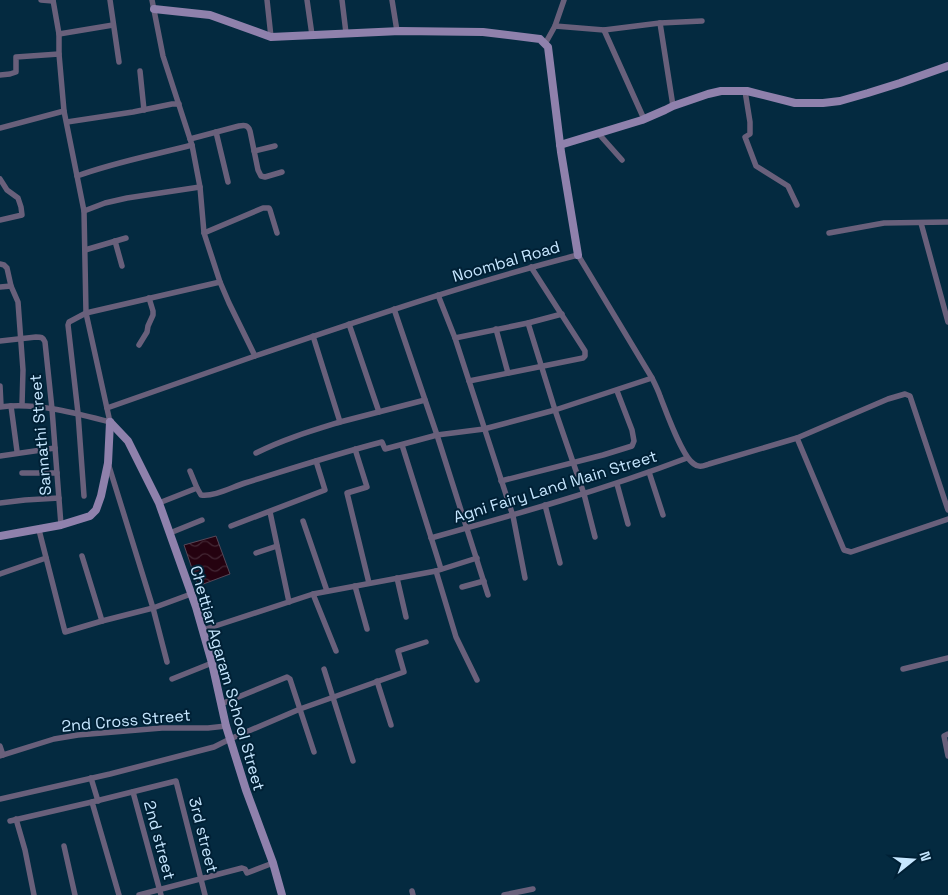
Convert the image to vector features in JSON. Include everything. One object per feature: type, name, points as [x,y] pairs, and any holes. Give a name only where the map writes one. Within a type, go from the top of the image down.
[{"type":"street","points":[[0,536],[39,530],[90,516],[96,510],[108,463],[110,422],[86,313],[84,211],[64,111],[59,34],[53,1],[41,0]]},
{"type":"street","points":[[110,0],[118,62]]},
{"type":"street","points":[[152,0],[163,56],[191,142],[200,186],[204,233],[220,282],[254,356]]},
{"type":"street","points":[[267,0],[271,37]]},
{"type":"street","points":[[307,0],[312,35]]},
{"type":"street","points":[[342,0],[346,33]]},
{"type":"street","points":[[392,0],[397,31]]},
{"type":"street","points":[[545,44],[555,26],[564,0]]},
{"type":"street","points":[[154,9],[210,15],[271,37],[397,31],[483,32],[540,40],[548,47],[560,145],[578,255]]},
{"type":"street","points":[[555,26],[604,30],[660,23],[702,21]]},
{"type":"street","points":[[660,23],[673,106]]},
{"type":"street","points":[[59,34],[113,25]]},
{"type":"street","points":[[604,30],[644,118]]},
{"type":"street","points":[[0,75],[16,72],[16,57],[59,54]]},
{"type":"street","points":[[560,145],[713,93],[728,90],[745,90],[795,103],[824,103],[868,93],[948,66]]},
{"type":"street","points":[[140,70],[144,110]]},
{"type":"street","points":[[745,90],[750,122],[750,134],[745,136],[756,166],[788,186],[797,205]]},
{"type":"street","points":[[66,122],[179,104]]},
{"type":"street","points":[[0,128],[64,111]]},
{"type":"street","points":[[78,176],[134,159],[164,153],[216,132],[246,125],[250,131],[261,176],[282,172]]},
{"type":"street","points":[[216,132],[228,182]]},
{"type":"street","points":[[598,133],[622,160]]},
{"type":"street","points":[[254,151],[275,146]]},
{"type":"street","points":[[0,179],[7,190],[18,198],[22,207],[22,215],[0,220]]},
{"type":"street","points":[[84,211],[105,203],[127,198],[200,186]]},
{"type":"street","points":[[204,233],[263,208],[269,208],[277,233]]},
{"type":"street","points":[[830,233],[884,223],[948,222]]},
{"type":"street","points":[[921,223],[948,322]]},
{"type":"street","points":[[85,250],[126,238]]},
{"type":"street","points":[[115,241],[122,266]]},
{"type":"street","name":"Noombal Road","points":[[106,408],[394,309],[531,267],[578,255],[652,378],[687,458]]},
{"type":"street","points":[[0,264],[6,266],[11,286],[18,302],[23,387],[22,405]]},
{"type":"street","points":[[469,381],[583,358],[585,356],[586,351],[531,267]]},
{"type":"street","points":[[84,496],[69,322],[86,313],[220,282]]},
{"type":"street","points":[[0,288],[11,286]]},
{"type":"street","points":[[438,295],[455,338],[513,516],[525,578]]},
{"type":"street","points":[[139,345],[147,332],[153,315],[149,298]]},
{"type":"street","points":[[394,309],[437,435],[488,595]]},
{"type":"street","points":[[455,338],[562,314]]},
{"type":"street","points":[[528,323],[584,494],[595,537]]},
{"type":"street","points":[[349,324],[380,412]]},
{"type":"street","points":[[496,329],[508,373]]},
{"type":"street","points":[[313,336],[340,422]]},
{"type":"street","name":"Sannathi Street","points":[[21,339],[41,337],[45,342],[61,525]]},
{"type":"street","points":[[0,341],[21,339]]},
{"type":"street","points":[[190,471],[201,495],[207,496],[355,449],[382,442],[385,450],[437,435],[484,429],[555,410],[652,378]]},
{"type":"street","points":[[0,386],[1,406],[22,405],[52,409],[110,422]]},
{"type":"street","points":[[501,481],[632,446],[634,441],[632,430],[617,390]]},
{"type":"street","points":[[687,458],[699,467],[797,438],[905,394],[910,396],[948,510]]},
{"type":"street","points":[[256,453],[305,432],[425,400]]},
{"type":"street","points":[[11,406],[17,451]]},
{"type":"street","name":"Chettiar Agaram School Street","points":[[110,422],[128,441],[159,503],[170,533],[203,630],[226,726],[246,790],[273,863],[282,895]]},
{"type":"street","points":[[797,438],[844,550],[851,552],[948,519]]},
{"type":"street","points":[[402,445],[431,538],[456,637],[477,680]]},
{"type":"street","points":[[0,456],[55,448]]},
{"type":"street","points":[[355,449],[367,486],[347,493],[369,583]]},
{"type":"street","name":"Agni Fairy Land Main Street","points":[[431,538],[513,516],[616,484],[687,458]]},
{"type":"street","points":[[231,526],[325,490],[316,461]]},
{"type":"street","points":[[108,463],[153,608],[167,662]]},
{"type":"street","points":[[649,472],[663,515]]},
{"type":"street","points":[[22,473],[57,473]]},
{"type":"street","points":[[616,484],[628,524]]},
{"type":"street","points":[[159,503],[197,488]]},
{"type":"street","points":[[0,503],[59,498]]},
{"type":"street","points":[[545,505],[560,563]]},
{"type":"street","points":[[270,512],[289,602]]},
{"type":"street","points":[[170,533],[202,520]]},
{"type":"street","points":[[303,521],[327,591]]},
{"type":"street","points":[[39,530],[65,632],[153,608],[191,594]]},
{"type":"street","points":[[256,553],[277,546]]},
{"type":"street","points":[[82,556],[102,621]]},
{"type":"street","points":[[0,574],[46,558]]},
{"type":"street","points":[[203,630],[313,594],[438,570],[477,558]]},
{"type":"street","points":[[397,578],[406,617]]},
{"type":"street","points":[[462,587],[484,581]]},
{"type":"street","points":[[355,586],[367,629]]},
{"type":"street","points":[[313,594],[336,651]]},
{"type":"street","points":[[0,798],[91,778],[214,747],[230,738],[300,709],[404,672],[398,651],[426,642]]},
{"type":"street","points":[[903,669],[948,658]]},
{"type":"street","points":[[172,679],[212,663]]},
{"type":"street","points":[[324,669],[353,761]]},
{"type":"street","points":[[221,704],[286,677],[290,679],[314,752]]},
{"type":"street","points":[[377,682],[391,725]]},
{"type":"street","name":"2nd Cross Street","points":[[1,755],[54,739],[78,735],[162,728],[226,726]]},
{"type":"street","points":[[948,734],[944,736],[948,756]]},
{"type":"street","points":[[0,746],[1,755]]},
{"type":"street","points":[[91,778],[119,895]]},
{"type":"street","name":"3rd street","points":[[133,792],[176,781],[205,895]]},
{"type":"street","points":[[34,895],[25,850],[13,820],[133,792]]},
{"type":"street","name":"2nd street","points":[[133,792],[160,892]]},
{"type":"street","points":[[64,846],[75,895]]},
{"type":"street","points":[[139,895],[160,892],[242,868],[247,873],[273,863]]},
{"type":"street","points":[[504,895],[533,889]]},
{"type":"water","points":[[216,536],[230,574],[198,586],[184,545]]}]
